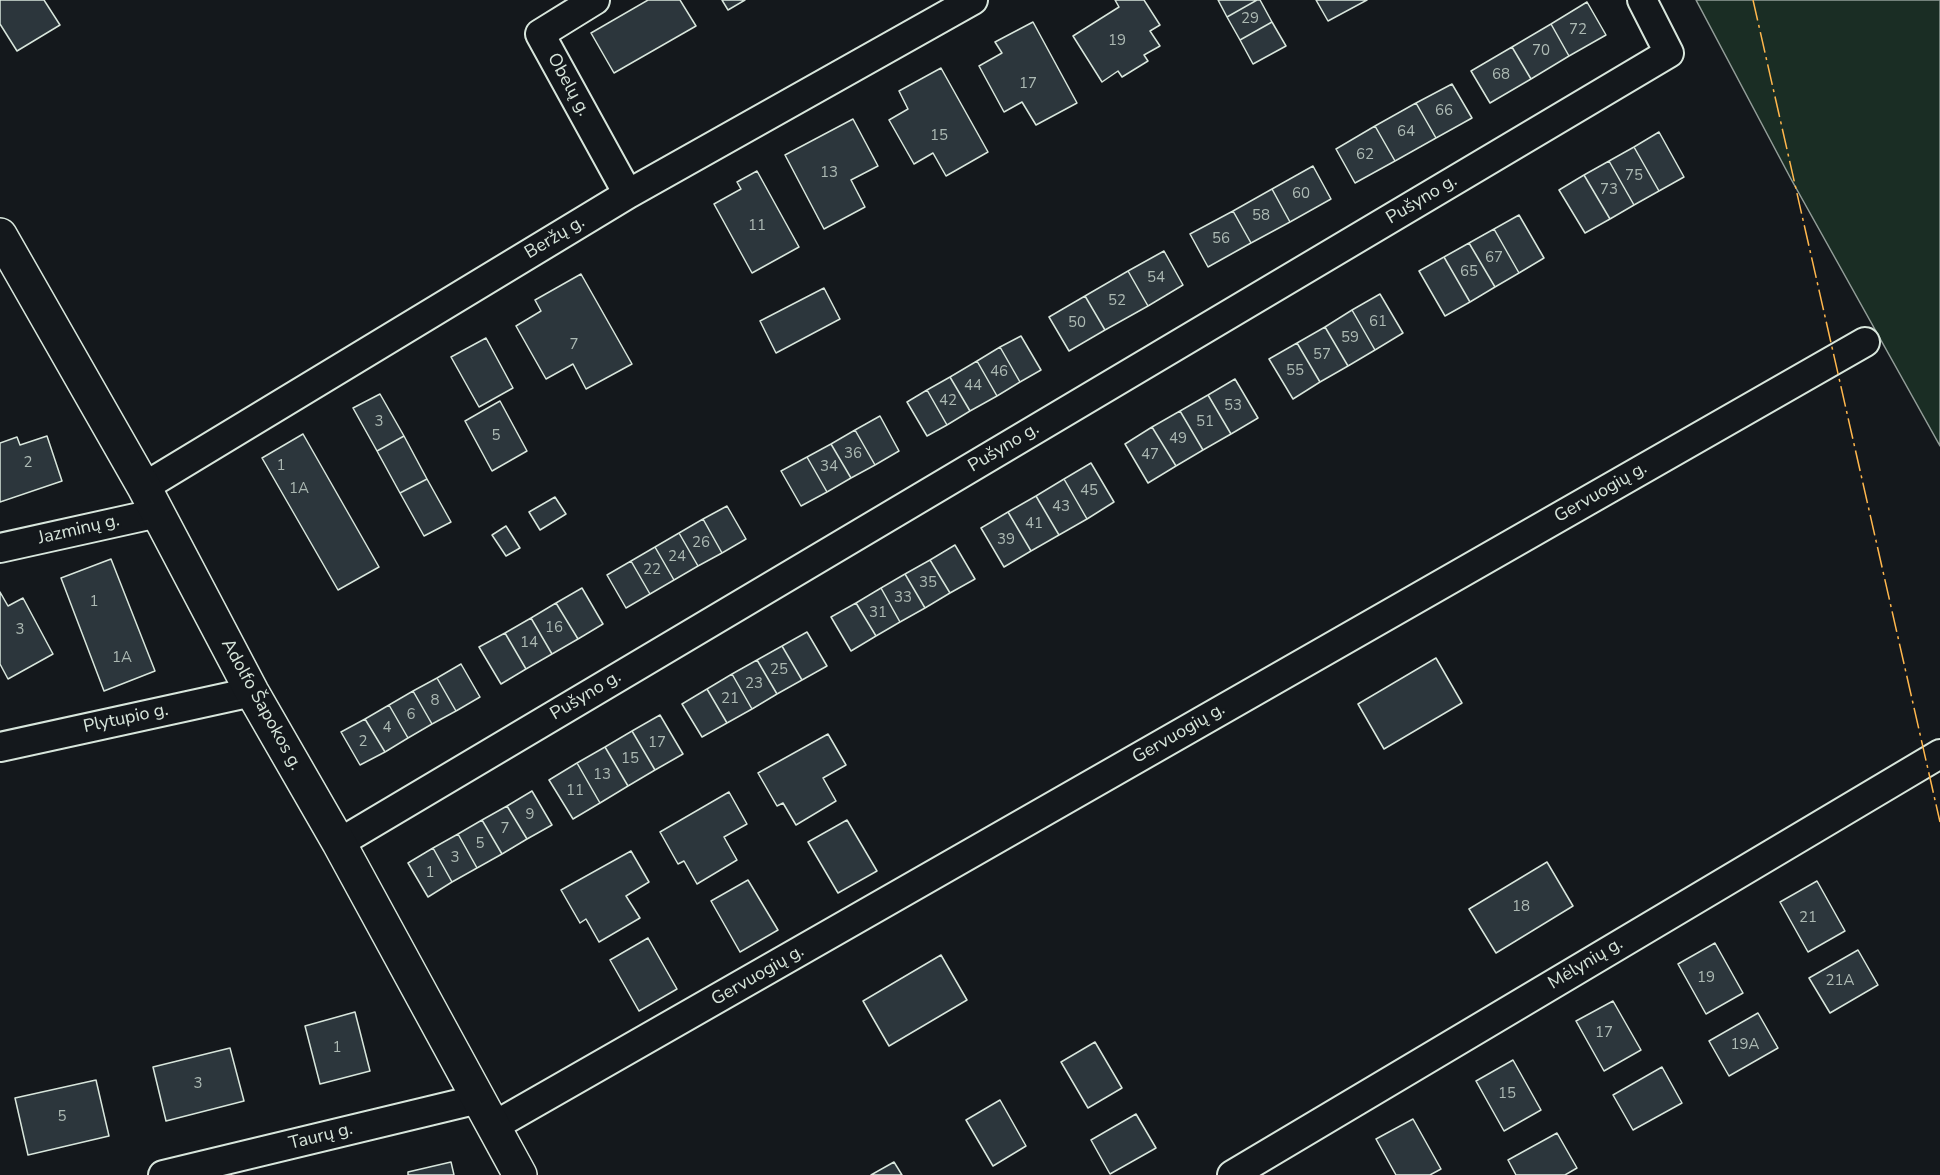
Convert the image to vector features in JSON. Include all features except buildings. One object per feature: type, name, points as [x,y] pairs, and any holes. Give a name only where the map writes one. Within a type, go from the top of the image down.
[{"type":"street","name":"Obelų g.","points":[[595,0],[540,34],[628,194]]},
{"type":"street","name":"Beržų g.","points":[[151,500],[628,194],[973,0]]},
{"type":"street","name":"Pušyno g.","points":[[339,843],[1669,53],[1642,0]]},
{"type":"street","name":"Adolfo Šapokos g.","points":[[0,236],[151,500],[252,692],[339,843],[520,1175]]},
{"type":"street","name":"Gervuogių g.","points":[[486,1113],[1865,342]]},
{"type":"street","name":"Jazminų g.","points":[[0,548],[151,500]]},
{"type":"street","name":"Plytupio g.","points":[[0,747],[252,692]]},
{"type":"street","name":"Mėlynių g.","points":[[1232,1175],[1940,754]]},
{"type":"street","name":"Taurų g.","points":[[163,1175],[486,1113]]},
{"type":"green space","points":[[1696,0],[1940,0],[1940,446],[1791,179]]},
{"type":"power","points":[[1753,0],[1940,822]]}]
